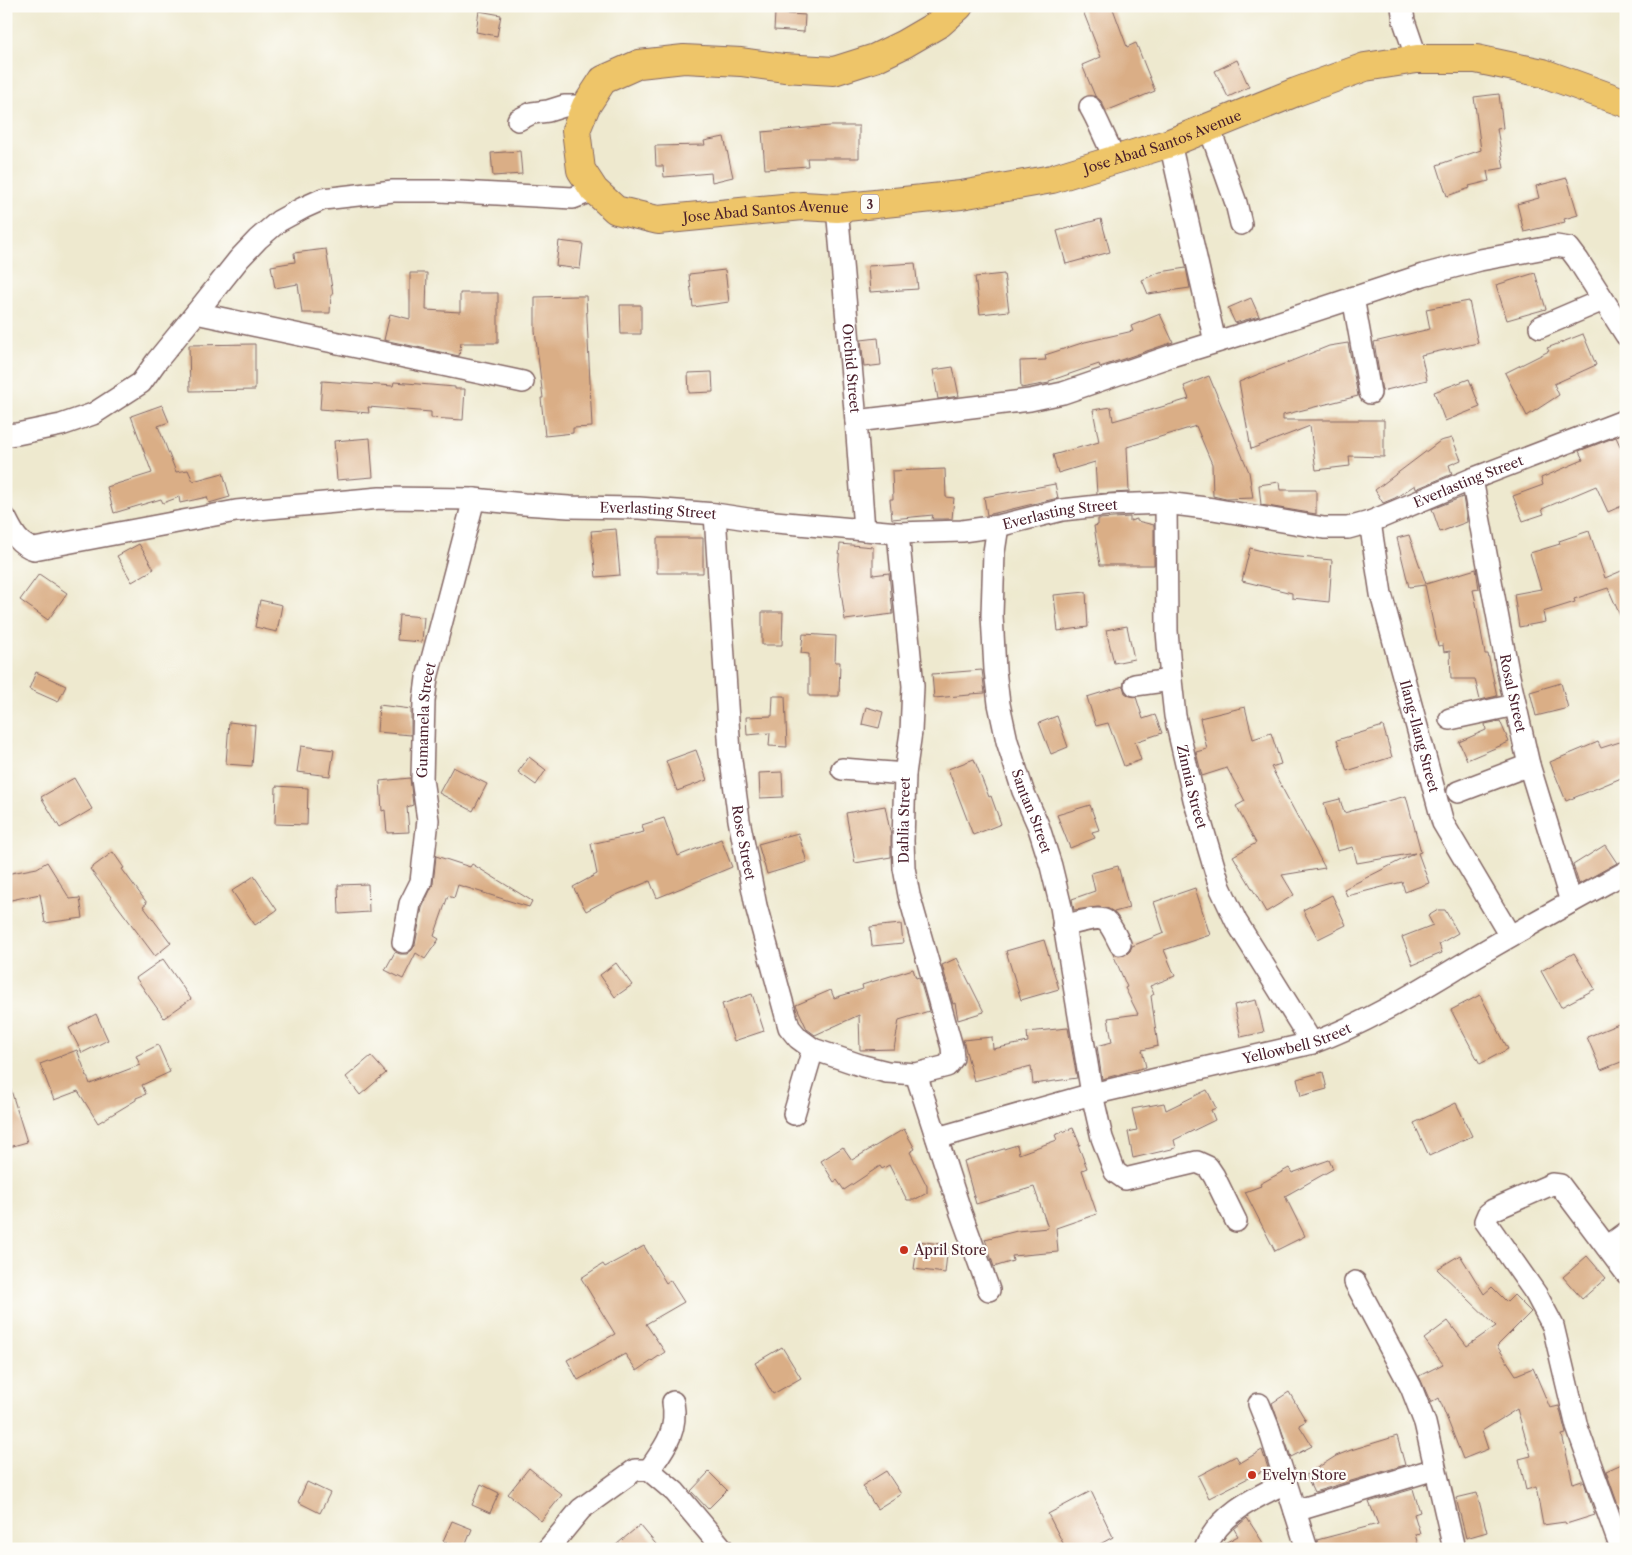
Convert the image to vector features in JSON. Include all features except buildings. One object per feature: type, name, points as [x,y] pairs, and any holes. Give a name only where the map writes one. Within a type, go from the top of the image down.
[{"type":"highway","name":"Jose Abad Santos Avenue","points":[[959,6],[940,24],[904,44],[875,58],[834,71],[784,68],[741,62],[684,59],[639,64],[602,80],[586,106],[576,130],[581,170],[594,190],[616,210],[658,220],[803,206],[837,208],[970,194],[1052,179],[1170,142],[1365,67],[1417,58],[1476,59],[1543,73],[1626,103]]},
{"type":"street","points":[[1402,7],[1404,21],[1417,58]]},
{"type":"street","points":[[518,120],[532,113],[548,112],[564,106],[586,106]]},
{"type":"street","points":[[1090,107],[1116,159]]},
{"type":"street","points":[[1209,127],[1236,203],[1241,224]]},
{"type":"street","points":[[1170,142],[1216,342]]},
{"type":"street","points":[[6,435],[61,425],[93,414],[124,396],[141,383],[239,259],[258,239],[279,222],[322,199],[393,191],[440,191],[573,198],[594,190]]},
{"type":"street","name":"Orchid Street","points":[[837,208],[864,530]]},
{"type":"street","points":[[856,421],[1030,400],[1063,392],[1423,275],[1480,260],[1556,246],[1569,248],[1626,335]]},
{"type":"street","points":[[1353,298],[1370,393]]},
{"type":"street","points":[[1540,327],[1603,300]]},
{"type":"street","points":[[196,313],[523,382]]},
{"type":"street","name":"Everlasting Street","points":[[6,519],[14,537],[25,546],[34,549],[236,511],[380,498],[474,499],[524,504],[640,508],[898,533],[962,531],[998,526],[1062,510],[1107,505],[1166,503],[1324,528],[1348,528],[1370,522],[1472,479],[1626,420]]},
{"type":"street","name":"Rosal Street","points":[[1472,479],[1515,705],[1529,765],[1571,902]]},
{"type":"street","name":"Gumamela Street","points":[[403,942],[410,904],[421,882],[428,820],[422,779],[424,701],[427,678],[474,499]]},
{"type":"street","name":"Zinnia Street","points":[[1166,503],[1167,630],[1171,680],[1175,716],[1194,799],[1220,887],[1236,921],[1312,1043]]},
{"type":"street","name":"Rose Street","points":[[715,514],[730,753],[739,820],[756,906],[789,1027],[798,1038],[813,1049],[879,1070],[916,1074]]},
{"type":"street","name":"Ilang-Ilang Street","points":[[1370,522],[1381,594],[1444,822],[1510,936]]},
{"type":"street","name":"Santan Street","points":[[998,526],[994,552],[992,615],[999,704],[1007,741],[1051,866],[1064,926],[1092,1094],[1102,1138],[1115,1172],[1125,1179],[1197,1162],[1208,1167],[1236,1221]]},
{"type":"street","name":"Dahlia Street","points":[[898,533],[913,686],[912,732],[905,774],[904,868],[908,895],[952,1047],[953,1058],[947,1066],[916,1074]]},
{"type":"street","points":[[1135,685],[1171,680]]},
{"type":"street","points":[[1450,719],[1515,705]]},
{"type":"street","points":[[1458,792],[1529,765]]},
{"type":"street","points":[[842,769],[905,774]]},
{"type":"street","name":"Yellowbell Street","points":[[938,1138],[1092,1094],[1312,1043],[1341,1032],[1376,1015],[1510,936],[1626,872]]},
{"type":"street","points":[[1064,926],[1097,918],[1105,920],[1120,944]]},
{"type":"street","points":[[794,1114],[813,1049]]},
{"type":"street","points":[[916,1074],[961,1213],[989,1290]]},
{"type":"street","points":[[1621,1549],[1578,1427],[1552,1326],[1536,1294],[1485,1221],[1488,1214],[1493,1210],[1552,1184],[1560,1185],[1626,1273]]},
{"type":"street","points":[[1607,1247],[1626,1233]]},
{"type":"street","points":[[1355,1282],[1411,1387],[1425,1423],[1454,1549]]},
{"type":"street","points":[[649,1470],[666,1446],[674,1427],[675,1414],[673,1402]]},
{"type":"street","points":[[1259,1404],[1269,1429],[1306,1549]]},
{"type":"street","points":[[1295,1511],[1435,1469]]},
{"type":"street","points":[[548,1549],[581,1509],[636,1470],[649,1470],[675,1492],[723,1549]]},
{"type":"street","points":[[1205,1549],[1218,1526],[1254,1498],[1285,1483]]},
{"type":"place","name":"April Store","points":[[904,1250]]},
{"type":"place","name":"Evelyn Store","points":[[1252,1475]]}]
